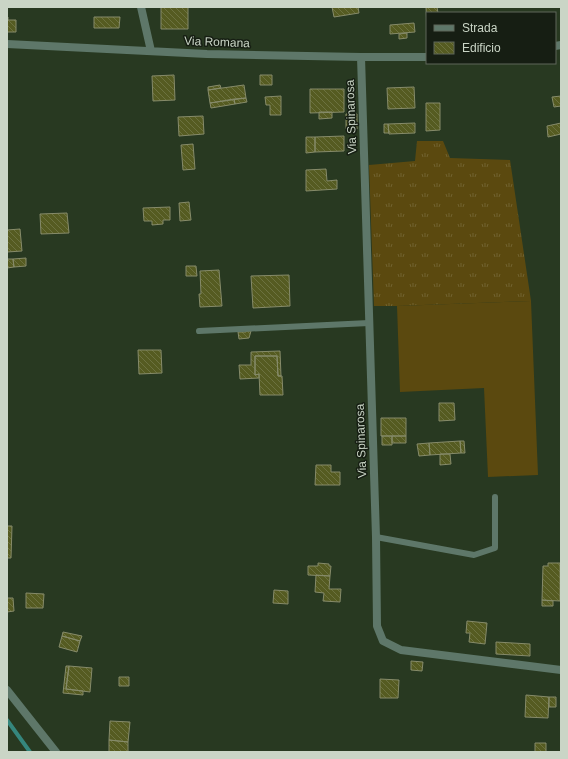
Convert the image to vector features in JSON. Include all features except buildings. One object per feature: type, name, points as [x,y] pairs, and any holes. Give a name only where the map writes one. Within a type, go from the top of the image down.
[{"type":"street","points":[[141,7],[151,51]]},
{"type":"street","name":"Via Romana","points":[[7,44],[207,54],[426,57]]},
{"type":"street","name":"Via Spinarosa","points":[[361,57],[376,537],[377,626],[383,641],[401,650],[561,670]]},
{"type":"street","points":[[7,690],[56,752]]},
{"type":"lane","points":[[199,331],[369,323]]},
{"type":"lane","points":[[376,537],[474,555],[495,548],[495,497]]},
{"type":"green space","points":[[417,141],[443,141],[450,158],[510,160],[531,301],[374,306],[369,165],[415,161]]},
{"type":"green space","points":[[531,301],[538,475],[488,477],[484,388],[400,392],[397,306]]},
{"type":"waterway","points":[[7,720],[30,752]]}]
